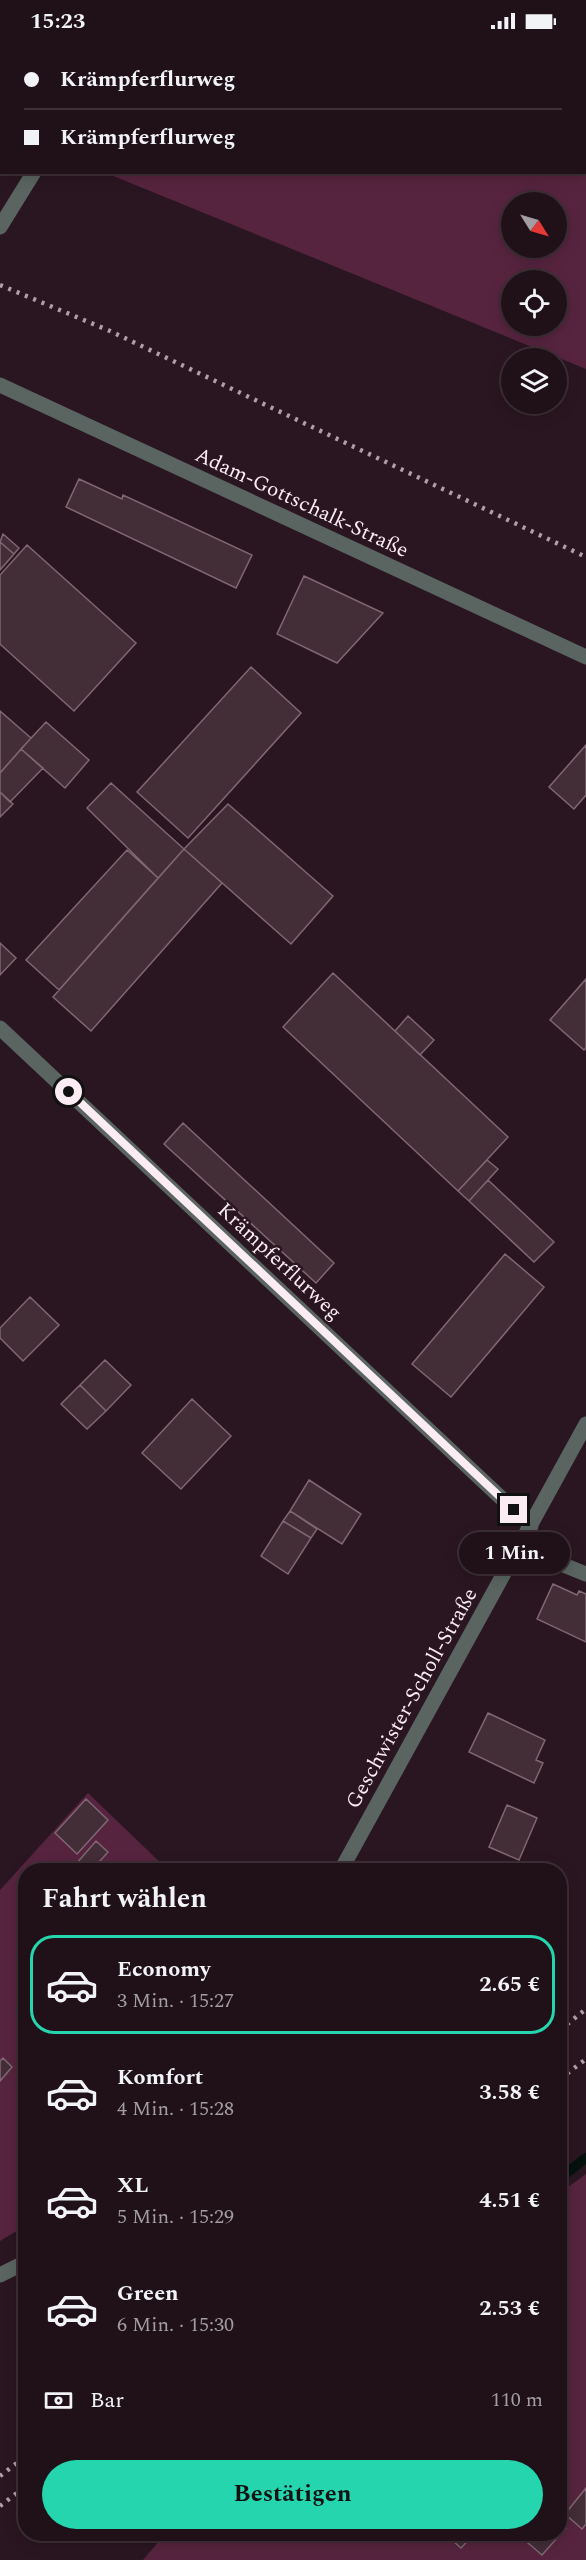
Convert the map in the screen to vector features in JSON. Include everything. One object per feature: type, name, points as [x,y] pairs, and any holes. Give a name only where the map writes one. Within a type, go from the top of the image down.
[{"type":"street","points":[[0,227],[33,174]]},
{"type":"street","name":"Adam-Gottschalk-Straße","points":[[0,385],[586,657]]},
{"type":"street","name":"Krämpferflurweg","points":[[0,1028],[531,1526]]},
{"type":"street","name":"Geschwister-Scholl-Straße","points":[[345,1863],[586,1424]]},
{"type":"street","points":[[519,1547],[586,1574]]},
{"type":"street","points":[[0,2276],[18,2266]]},
{"type":"shaded area","points":[[108,174],[586,174],[586,369],[567,361],[567,348],[535,348],[505,336],[567,336],[567,270],[501,270],[501,334]]},
{"type":"shaded area","points":[[88,1793],[161,1863],[24,1863]]},
{"type":"shaded area","points":[[18,1870],[18,2230],[0,2241],[0,1890]]},
{"type":"shaded area","points":[[586,2174],[586,2560],[143,2560],[159,2541],[567,2541],[567,2188]]},
{"type":"building","points":[[79,479],[122,499],[123,495],[252,555],[236,588],[66,507]]},
{"type":"building","points":[[3,534],[19,548],[14,554],[0,542]]},
{"type":"building","points":[[0,542],[14,554],[0,570]]},
{"type":"building","points":[[27,545],[136,643],[74,711],[0,644],[0,575]]},
{"type":"building","points":[[304,576],[383,613],[337,663],[277,634]]},
{"type":"building","points":[[251,667],[301,713],[188,838],[137,792]]},
{"type":"building","points":[[0,711],[31,738],[0,773]]},
{"type":"building","points":[[46,722],[89,760],[65,788],[21,749]]},
{"type":"building","points":[[586,745],[586,795],[574,809],[549,787]]},
{"type":"building","points":[[21,749],[43,768],[10,802],[0,792],[0,773]]},
{"type":"building","points":[[111,783],[184,849],[158,878],[87,808]]},
{"type":"building","points":[[0,792],[13,804],[0,817]]},
{"type":"building","points":[[228,804],[333,896],[291,944],[184,849]]},
{"type":"building","points":[[184,849],[222,883],[91,1031],[53,997]]},
{"type":"building","points":[[127,850],[158,878],[59,990],[26,960]]},
{"type":"building","points":[[0,943],[16,958],[0,975]]},
{"type":"building","points":[[333,973],[508,1137],[458,1191],[283,1027]]},
{"type":"building","points":[[586,979],[586,1048],[584,1050],[550,1020]]},
{"type":"building","points":[[408,1016],[434,1040],[420,1055],[395,1031]]},
{"type":"building","points":[[183,1123],[334,1263],[316,1283],[164,1144]]},
{"type":"building","points":[[487,1160],[498,1169],[469,1201],[458,1191]]},
{"type":"building","points":[[488,1180],[554,1242],[534,1262],[469,1201]]},
{"type":"building","points":[[505,1254],[544,1287],[451,1397],[412,1364]]},
{"type":"building","points":[[30,1297],[59,1325],[23,1361],[0,1338],[0,1328]]},
{"type":"building","points":[[105,1360],[131,1385],[106,1411],[80,1385]]},
{"type":"building","points":[[80,1385],[106,1411],[87,1429],[61,1404]]},
{"type":"building","points":[[192,1399],[231,1436],[181,1489],[142,1453]]},
{"type":"building","points":[[309,1480],[361,1514],[342,1544],[290,1511]]},
{"type":"building","points":[[290,1511],[317,1529],[311,1538],[283,1521]]},
{"type":"building","points":[[283,1521],[311,1538],[288,1574],[261,1556]]},
{"type":"building","points":[[553,1584],[577,1595],[579,1591],[586,1594],[586,1642],[537,1619]]},
{"type":"building","points":[[488,1713],[545,1740],[536,1760],[543,1763],[534,1783],[469,1752]]},
{"type":"building","points":[[86,1799],[108,1820],[77,1854],[55,1833]]},
{"type":"building","points":[[507,1805],[537,1818],[519,1860],[489,1847]]},
{"type":"building","points":[[96,1841],[108,1852],[98,1863],[77,1863]]},
{"type":"building","points":[[3,2058],[12,2067],[0,2081],[0,2061]]},
{"type":"building","points":[[586,2488],[586,2524],[582,2529],[567,2516],[567,2512]]},
{"type":"building","points":[[453,2541],[468,2541],[461,2548]]},
{"type":"building","points":[[526,2541],[554,2541],[542,2555]]},
{"type":"waterway","points":[[567,2173],[586,2158]]},
{"type":"railway","points":[[0,285],[110,331],[586,557]]},
{"type":"railway","points":[[567,2024],[586,2009]]},
{"type":"railway","points":[[567,2074],[586,2059]]},
{"type":"railway","points":[[0,2476],[18,2462]]},
{"type":"railway","points":[[0,2506],[18,2492]]},
{"type":"route","points":[[69,1092],[514,1510]]}]
